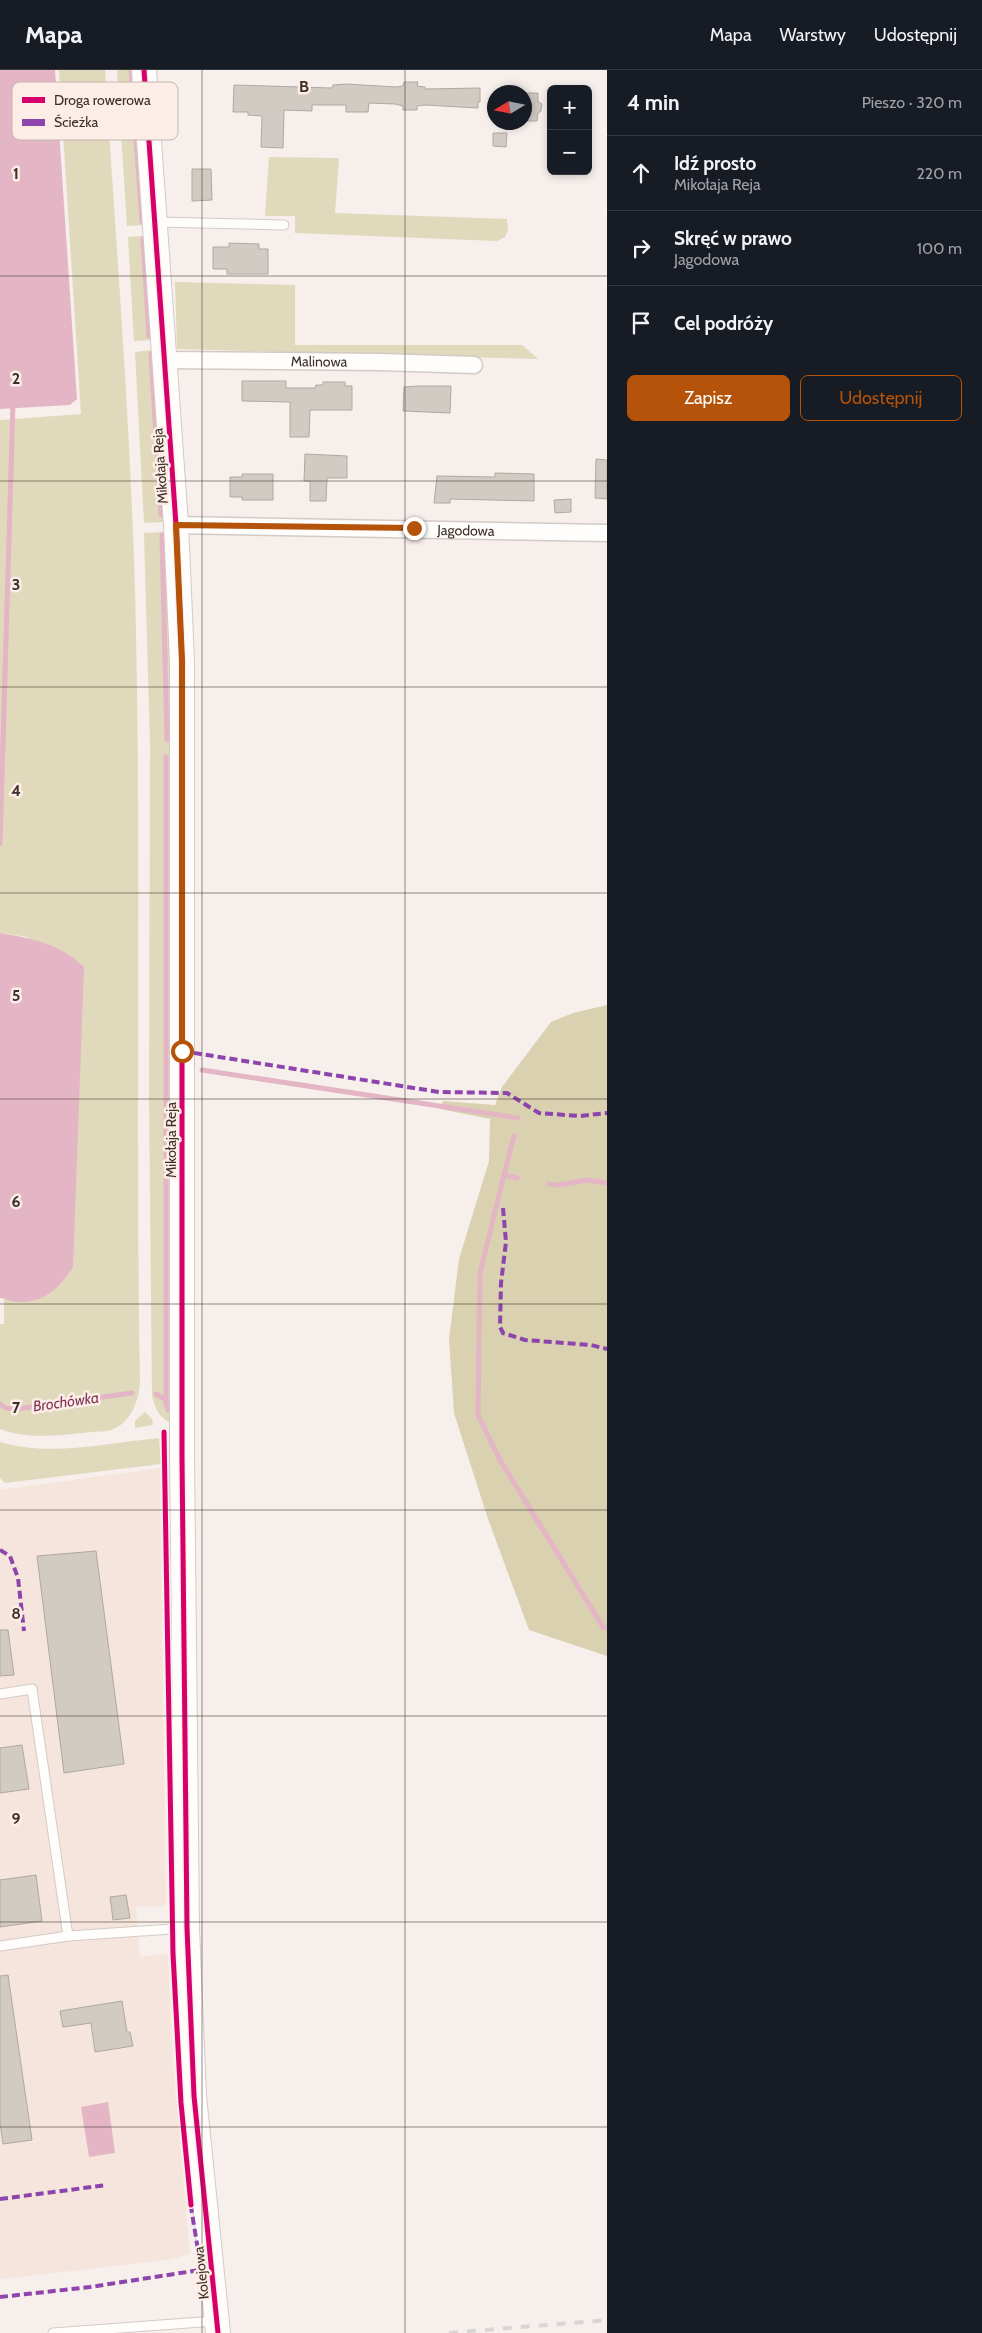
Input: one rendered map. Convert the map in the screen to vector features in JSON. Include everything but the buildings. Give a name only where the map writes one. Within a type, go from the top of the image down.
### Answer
[{"type":"street","name":"Mikołaja Reja","points":[[149,140],[176,525],[182,661],[182,1456],[187,1928],[194,2096],[205,2210]]},
{"type":"street","name":"Malinowa","points":[[164,360],[474,365]]},
{"type":"street","name":"Jagodowa","points":[[176,525],[607,533]]},
{"type":"street","name":"Kolejowa","points":[[205,2210],[218,2327]]},
{"type":"lane","points":[[155,222],[284,224]]},
{"type":"lane","points":[[0,1694],[32,1689],[68,1936]]},
{"type":"lane","points":[[0,1946],[68,1936],[187,1928]]},
{"type":"lane","points":[[53,2333],[218,2327]]},
{"type":"shaded area","points":[[0,70],[55,70],[56,82],[12,82],[12,140],[60,140],[77,399],[70,405],[0,409]]},
{"type":"shaded area","points":[[59,70],[105,70],[106,82],[60,82]]},
{"type":"shaded area","points":[[117,70],[138,70],[138,82],[118,82]]},
{"type":"shaded area","points":[[63,140],[110,140],[130,461],[135,591],[140,1384],[132,1411],[118,1427],[107,1431],[34,1436],[0,1429],[0,1324],[4,1324],[4,1298],[12,1301],[28,937],[0,933],[0,420],[81,414]]},
{"type":"shaded area","points":[[121,140],[141,140],[144,225],[127,226]]},
{"type":"shaded area","points":[[269,157],[339,158],[335,213],[507,219],[508,230],[505,237],[497,241],[295,233],[295,216],[265,216]]},
{"type":"shaded area","points":[[141,236],[149,240],[151,340],[134,341],[128,237]]},
{"type":"shaded area","points":[[175,282],[295,285],[295,345],[522,345],[538,359],[177,349]]},
{"type":"shaded area","points":[[153,350],[167,518],[163,522],[144,523],[135,352]]},
{"type":"shaded area","points":[[165,532],[175,652],[171,1423],[158,1412],[152,1396],[149,1096],[150,745],[144,533]]},
{"type":"shaded area","points":[[0,933],[23,937],[55,947],[84,967],[73,1267],[61,1283],[48,1294],[40,1299],[22,1302],[0,1298]]},
{"type":"shaded area","points":[[607,1005],[607,1656],[529,1630],[487,1516],[454,1413],[449,1339],[459,1259],[489,1161],[490,1119],[440,1109],[443,1101],[495,1105],[502,1087],[551,1022],[573,1013]]},
{"type":"shaded area","points":[[145,1412],[152,1419],[153,1425],[135,1428],[135,1421]]},
{"type":"shaded area","points":[[159,1438],[161,1464],[5,1483],[0,1478],[0,1442],[19,1446],[59,1449]]},
{"type":"shaded area","points":[[160,1468],[166,1906],[136,1907],[140,1957],[168,1954],[173,2064],[190,2254],[169,2260],[0,2279],[0,1490]]},
{"type":"shaded area","points":[[108,2102],[115,2153],[89,2157],[81,2107]]},
{"type":"waterway","points":[[131,70],[132,82]]},
{"type":"waterway","points":[[136,140],[142,222]]},
{"type":"waterway","points":[[143,239],[149,336]]},
{"type":"waterway","points":[[151,354],[161,515]]},
{"type":"waterway","name":"Brochówka","points":[[0,844],[13,402]]},
{"type":"waterway","points":[[162,535],[167,740]]},
{"type":"waterway","points":[[166,757],[166,1401]]},
{"type":"waterway","points":[[202,1070],[518,1118]]},
{"type":"waterway","points":[[514,1136],[504,1175],[517,1178]]},
{"type":"waterway","points":[[504,1175],[480,1273],[478,1415],[500,1460],[603,1627],[607,1628]]},
{"type":"waterway","points":[[549,1184],[559,1185],[587,1180],[607,1183]]},
{"type":"waterway","name":"Brochówka","points":[[0,1404],[6,1408],[17,1409],[132,1393]]},
{"type":"waterway","name":"Brochówka","points":[[156,1394],[165,1399],[168,1410]]},
{"type":"railway","points":[[449,2333],[607,2320]]},
{"type":"marked path","points":[[182,1051],[439,1092],[507,1093],[539,1113],[580,1116],[607,1113]]},
{"type":"marked path","points":[[503,1208],[506,1242],[501,1283],[500,1327],[503,1333],[525,1340],[591,1345],[607,1349]]},
{"type":"marked path","points":[[0,1550],[10,1556],[18,1578],[24,1631]]},
{"type":"marked path","points":[[0,2199],[107,2185]]},
{"type":"marked path","points":[[0,2297],[90,2287],[213,2268],[198,2250],[190,2201]]},
{"type":"cycle path","points":[[144,70],[145,82]]},
{"type":"cycle path","points":[[149,140],[176,525],[182,661],[182,1456],[187,1928],[194,2096],[218,2333]]},
{"type":"cycle path","points":[[164,1432],[173,1954],[181,2103],[191,2205]]},
{"type":"route","points":[[182,1051],[182,661],[176,525],[414,528]]}]
